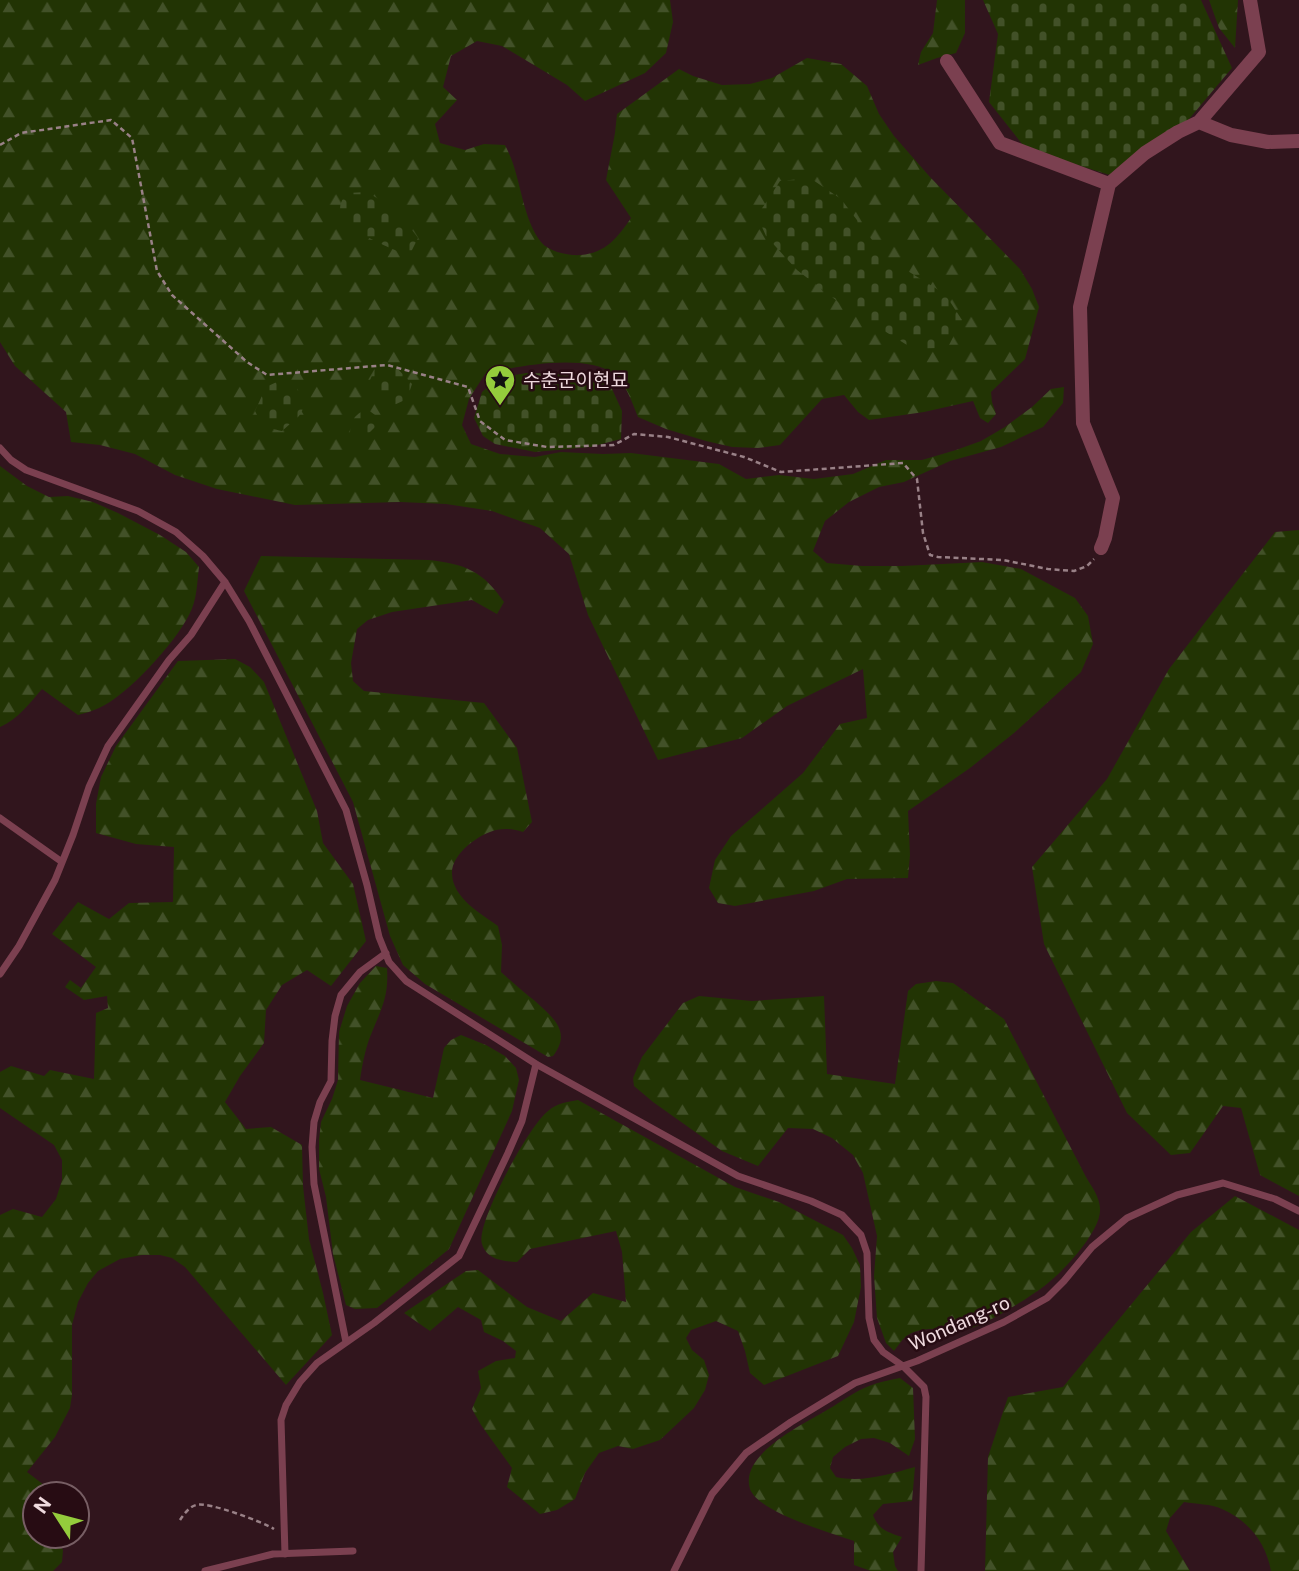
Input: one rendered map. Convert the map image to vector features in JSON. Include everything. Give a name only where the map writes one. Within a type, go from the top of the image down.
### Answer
[{"type":"street","points":[[1101,548],[1113,498],[1083,423],[1080,307],[1109,184],[1145,153],[1199,122],[1259,52],[1250,0]]},
{"type":"street","points":[[947,61],[1000,143],[1109,184]]},
{"type":"street","points":[[1199,122],[1231,135],[1268,142],[1299,141]]},
{"type":"lane","points":[[0,448],[26,470],[138,511],[176,532],[204,556],[225,582],[249,621],[346,810],[379,937],[389,962],[406,981],[536,1064],[738,1176],[811,1201],[842,1215],[861,1235],[867,1253],[869,1318],[874,1339],[883,1352],[903,1366],[923,1387],[926,1397],[921,1571]]},
{"type":"lane","points":[[0,974],[37,915],[62,862],[89,787],[108,746],[169,660],[191,635],[225,582]]},
{"type":"lane","points":[[0,818],[62,862]]},
{"type":"lane","points":[[346,1342],[314,1184],[314,1122],[320,1102],[331,1081],[332,1041],[341,995],[360,972],[386,953]]},
{"type":"lane","points":[[285,1554],[281,1420],[286,1405],[300,1382],[317,1363],[459,1255],[522,1121],[536,1064]]},
{"type":"lane","name":"Wondang-ro","points":[[674,1571],[712,1494],[746,1453],[855,1383],[903,1366],[1004,1322],[1047,1298],[1091,1247],[1127,1218],[1177,1195],[1223,1183],[1275,1199],[1299,1211]]},
{"type":"lane","points":[[205,1571],[274,1554],[353,1550]]},
{"type":"path","points":[[0,145],[21,133],[111,120],[132,138],[157,271],[172,295],[247,362],[267,375],[387,365],[468,387],[480,421],[505,440],[547,447],[614,444],[634,434],[668,437],[744,457],[781,472],[903,463],[918,482],[923,533],[930,555],[1003,560],[1074,571],[1087,566],[1101,548]]},
{"type":"path","points":[[180,1520],[193,1505],[203,1503],[258,1521],[285,1536]]},
{"type":"green space","points":[[0,0],[670,0],[673,22],[666,53],[645,73],[585,101],[567,85],[502,46],[477,41],[451,56],[443,87],[457,100],[435,124],[440,143],[465,150],[484,144],[505,145],[536,234],[549,248],[571,255],[598,251],[616,238],[631,218],[606,180],[617,114],[679,69],[722,85],[750,84],[772,78],[807,58],[841,64],[867,86],[879,114],[894,136],[1020,269],[1032,289],[1039,307],[1025,359],[991,392],[996,414],[988,423],[980,418],[973,401],[869,420],[858,412],[844,395],[822,399],[780,445],[732,447],[666,429],[638,417],[618,378],[602,368],[587,364],[551,363],[485,374],[469,399],[462,425],[471,444],[500,454],[535,457],[561,452],[631,453],[719,464],[746,479],[779,475],[814,479],[853,474],[886,460],[922,460],[981,441],[1032,407],[1051,389],[1064,387],[1063,403],[1043,427],[1001,447],[950,461],[904,482],[879,487],[849,502],[825,521],[813,551],[827,563],[902,566],[982,562],[1021,569],[1075,598],[1088,616],[1093,644],[1081,672],[1014,733],[970,768],[908,811],[908,878],[847,879],[814,891],[735,906],[718,903],[709,888],[715,860],[731,836],[803,773],[840,724],[867,718],[863,669],[787,706],[742,738],[658,760],[588,615],[569,554],[540,528],[492,511],[446,504],[400,502],[295,505],[217,489],[175,475],[135,454],[100,445],[71,442],[66,412],[15,366],[0,342]]},
{"type":"green space","points":[[937,0],[965,0],[965,33],[956,53],[918,65],[921,52],[933,33]]},
{"type":"green space","points":[[983,0],[1201,0],[1232,68],[1179,131],[1113,176],[1026,149],[989,102],[998,34]]},
{"type":"green space","points":[[1209,0],[1238,0],[1235,48],[1219,28]]},
{"type":"green space","points":[[810,178],[841,199],[885,257],[945,294],[962,320],[948,347],[915,350],[841,304],[797,270],[766,236],[757,216],[780,181]]},
{"type":"green space","points":[[366,192],[395,212],[418,238],[409,256],[366,236],[346,220],[341,212],[344,198],[348,193]]},
{"type":"green space","points":[[395,366],[412,384],[407,399],[394,405],[370,380],[375,369]]},
{"type":"green space","points":[[526,373],[575,374],[608,380],[622,411],[621,439],[590,447],[535,452],[495,444],[483,436],[474,418],[482,392],[498,378]]},
{"type":"green space","points":[[281,380],[295,385],[306,404],[299,416],[282,431],[265,425],[255,411],[266,387]]},
{"type":"green space","points":[[367,409],[375,415],[378,424],[365,437],[350,437],[353,420]]},
{"type":"green space","points":[[0,466],[27,486],[49,497],[68,496],[93,502],[118,513],[186,552],[199,567],[192,610],[173,640],[136,681],[110,702],[94,710],[78,715],[42,689],[18,715],[0,727]]},
{"type":"green space","points":[[1299,530],[1299,1196],[1260,1175],[1241,1108],[1223,1106],[1190,1153],[1171,1155],[1127,1113],[1044,944],[1032,867],[1107,779],[1169,669],[1275,532]]},
{"type":"green space","points":[[261,556],[442,562],[463,567],[481,576],[504,602],[497,614],[472,600],[392,612],[368,620],[357,629],[351,663],[353,681],[364,691],[484,703],[517,748],[532,822],[523,832],[496,830],[474,840],[456,859],[452,874],[462,898],[498,926],[502,945],[501,972],[542,1007],[558,1026],[561,1039],[553,1056],[548,1057],[425,984],[403,965],[390,936],[353,802],[244,591]]},
{"type":"green space","points":[[235,659],[250,667],[264,682],[317,811],[323,843],[353,884],[366,941],[331,986],[307,970],[282,985],[266,1010],[264,1043],[225,1102],[246,1129],[271,1127],[302,1145],[309,1239],[332,1335],[286,1385],[185,1267],[172,1258],[142,1255],[120,1259],[98,1271],[78,1302],[72,1325],[70,1408],[55,1437],[27,1472],[38,1480],[21,1480],[21,1550],[63,1550],[62,1562],[53,1571],[0,1571],[0,1215],[13,1209],[42,1217],[56,1199],[62,1180],[62,1160],[54,1145],[0,1108],[0,1072],[11,1066],[44,1076],[50,1070],[94,1079],[96,1013],[108,1008],[107,996],[84,1000],[65,987],[70,980],[81,988],[96,967],[52,934],[78,902],[109,919],[129,903],[173,902],[174,847],[136,844],[96,833],[96,804],[101,777],[116,746],[178,661]]},
{"type":"green space","points":[[376,966],[387,968],[387,987],[367,1047],[360,1080],[433,1098],[444,1048],[451,1040],[461,1035],[505,1056],[516,1068],[519,1080],[512,1111],[449,1249],[377,1308],[355,1309],[346,1305],[333,1254],[326,1197],[319,1169],[319,1140],[321,1122],[338,1080],[339,1032],[347,1006],[360,983]]},
{"type":"green space","points":[[936,981],[953,983],[1004,1019],[1096,1193],[1100,1211],[1093,1231],[1078,1253],[1051,1281],[1036,1292],[998,1316],[972,1328],[923,1330],[906,1336],[894,1351],[886,1343],[877,1318],[874,1276],[877,1236],[863,1173],[853,1155],[832,1138],[813,1129],[788,1128],[758,1166],[722,1151],[653,1102],[634,1086],[633,1078],[642,1057],[683,1003],[699,996],[752,1001],[824,996],[827,1074],[895,1084],[908,991],[916,984]]},
{"type":"green space","points":[[578,1100],[735,1187],[779,1202],[843,1235],[860,1265],[861,1287],[854,1322],[838,1356],[764,1385],[750,1373],[738,1331],[716,1321],[691,1330],[686,1338],[692,1350],[704,1360],[709,1375],[705,1390],[694,1408],[660,1440],[633,1449],[618,1446],[599,1453],[585,1473],[575,1499],[557,1510],[540,1514],[507,1487],[512,1468],[472,1409],[481,1388],[478,1371],[496,1361],[515,1358],[516,1351],[484,1332],[481,1320],[458,1307],[430,1331],[404,1313],[466,1271],[478,1270],[527,1307],[561,1321],[593,1293],[626,1302],[622,1252],[616,1231],[530,1249],[517,1262],[492,1256],[482,1244],[482,1233],[495,1197],[529,1134],[551,1108]]},
{"type":"green space","points":[[1235,1196],[1299,1230],[1299,1571],[1271,1571],[1265,1551],[1255,1534],[1232,1514],[1218,1507],[1184,1502],[1170,1518],[1166,1531],[1190,1571],[985,1571],[988,1457],[1008,1397],[1063,1387],[1191,1232]]},
{"type":"green space","points":[[900,1378],[913,1388],[915,1439],[909,1456],[890,1443],[874,1438],[861,1439],[833,1457],[830,1468],[836,1477],[856,1479],[915,1467],[912,1501],[883,1504],[873,1515],[884,1530],[902,1537],[893,1552],[898,1571],[871,1571],[854,1565],[854,1541],[796,1521],[766,1506],[750,1489],[749,1476],[763,1452],[790,1432],[864,1388]]},
{"type":"place","name":"수춘군이현묘","points":[[500,407]]}]
